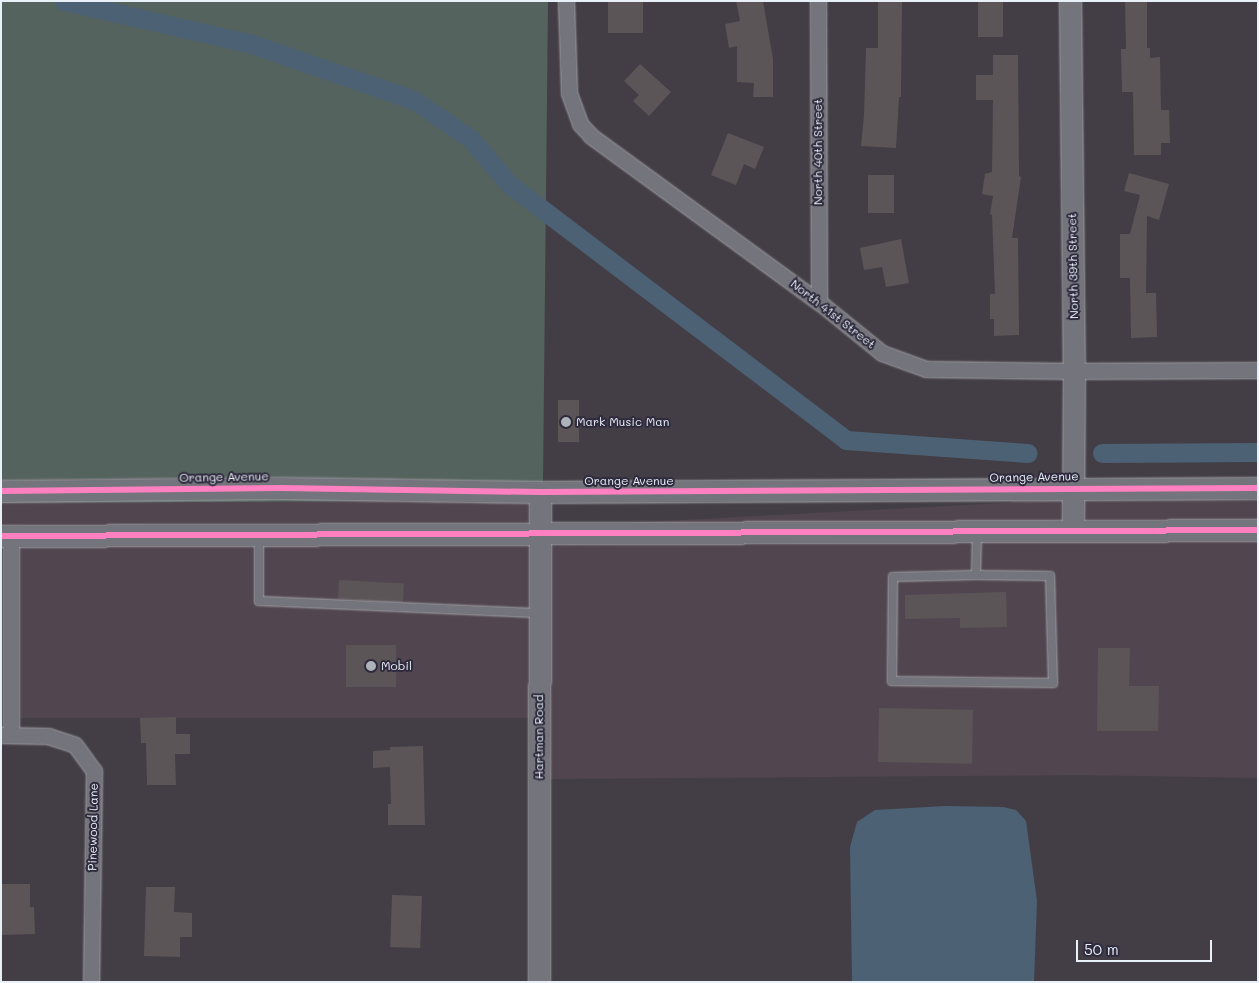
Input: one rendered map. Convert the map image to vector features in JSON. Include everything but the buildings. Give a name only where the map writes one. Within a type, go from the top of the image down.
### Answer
[{"type":"main road","name":"North 39th Street","points":[[1070,1],[1074,371],[1073,530]]},
{"type":"main road","name":"Orange Avenue","points":[[1,491],[281,488],[540,492],[1258,488]]},
{"type":"main road","name":"Hartman Road","points":[[539,982],[540,492]]},
{"type":"main road","points":[[6,536],[1258,530]]},
{"type":"street","name":"North 41st Street","points":[[566,1],[569,93],[580,124],[591,136],[819,302],[882,353],[926,368],[1074,371],[1258,370]]},
{"type":"street","name":"North 40th Street","points":[[818,1],[819,302]]},
{"type":"street","points":[[6,536],[6,735]]},
{"type":"street","name":"Pinewood Lane","points":[[6,735],[48,736],[76,745],[94,771],[91,982]]},
{"type":"lane","points":[[976,575],[977,531]]},
{"type":"lane","points":[[260,535],[259,601],[539,613]]},
{"type":"lane","points":[[976,575],[1050,576],[1053,683],[892,681],[893,577],[976,575]]},
{"type":"shaded area","points":[[1,1],[548,1],[543,482],[281,477],[1,480]]},
{"type":"shaded area","points":[[281,498],[417,501],[1,503],[1,501]]},
{"type":"shaded area","points":[[1063,500],[1064,520],[551,547],[550,527]]},
{"type":"shaded area","points":[[1082,500],[1258,500],[1258,520],[1082,520]]},
{"type":"shaded area","points":[[417,501],[530,503],[530,524],[1,525],[1,503]]},
{"type":"shaded area","points":[[1258,540],[1258,778],[1081,775],[549,779],[549,545]]},
{"type":"shaded area","points":[[20,545],[530,545],[530,718],[20,718]]},
{"type":"water","points":[[945,806],[1003,807],[1016,810],[1026,821],[1037,901],[1034,982],[852,982],[850,847],[857,822],[875,810]]},
{"type":"waterway","points":[[64,1],[252,44],[414,100],[471,139],[509,184],[846,440],[1028,453]]},
{"type":"waterway","points":[[1102,453],[1258,452]]},
{"type":"cycle path","points":[[1,491],[281,488],[540,492],[1258,488]]},
{"type":"cycle path","points":[[1,536],[1258,530]]},
{"type":"place","name":"Mark Music Man","points":[[566,422]]},
{"type":"place","name":"Mobil","points":[[371,666]]}]
